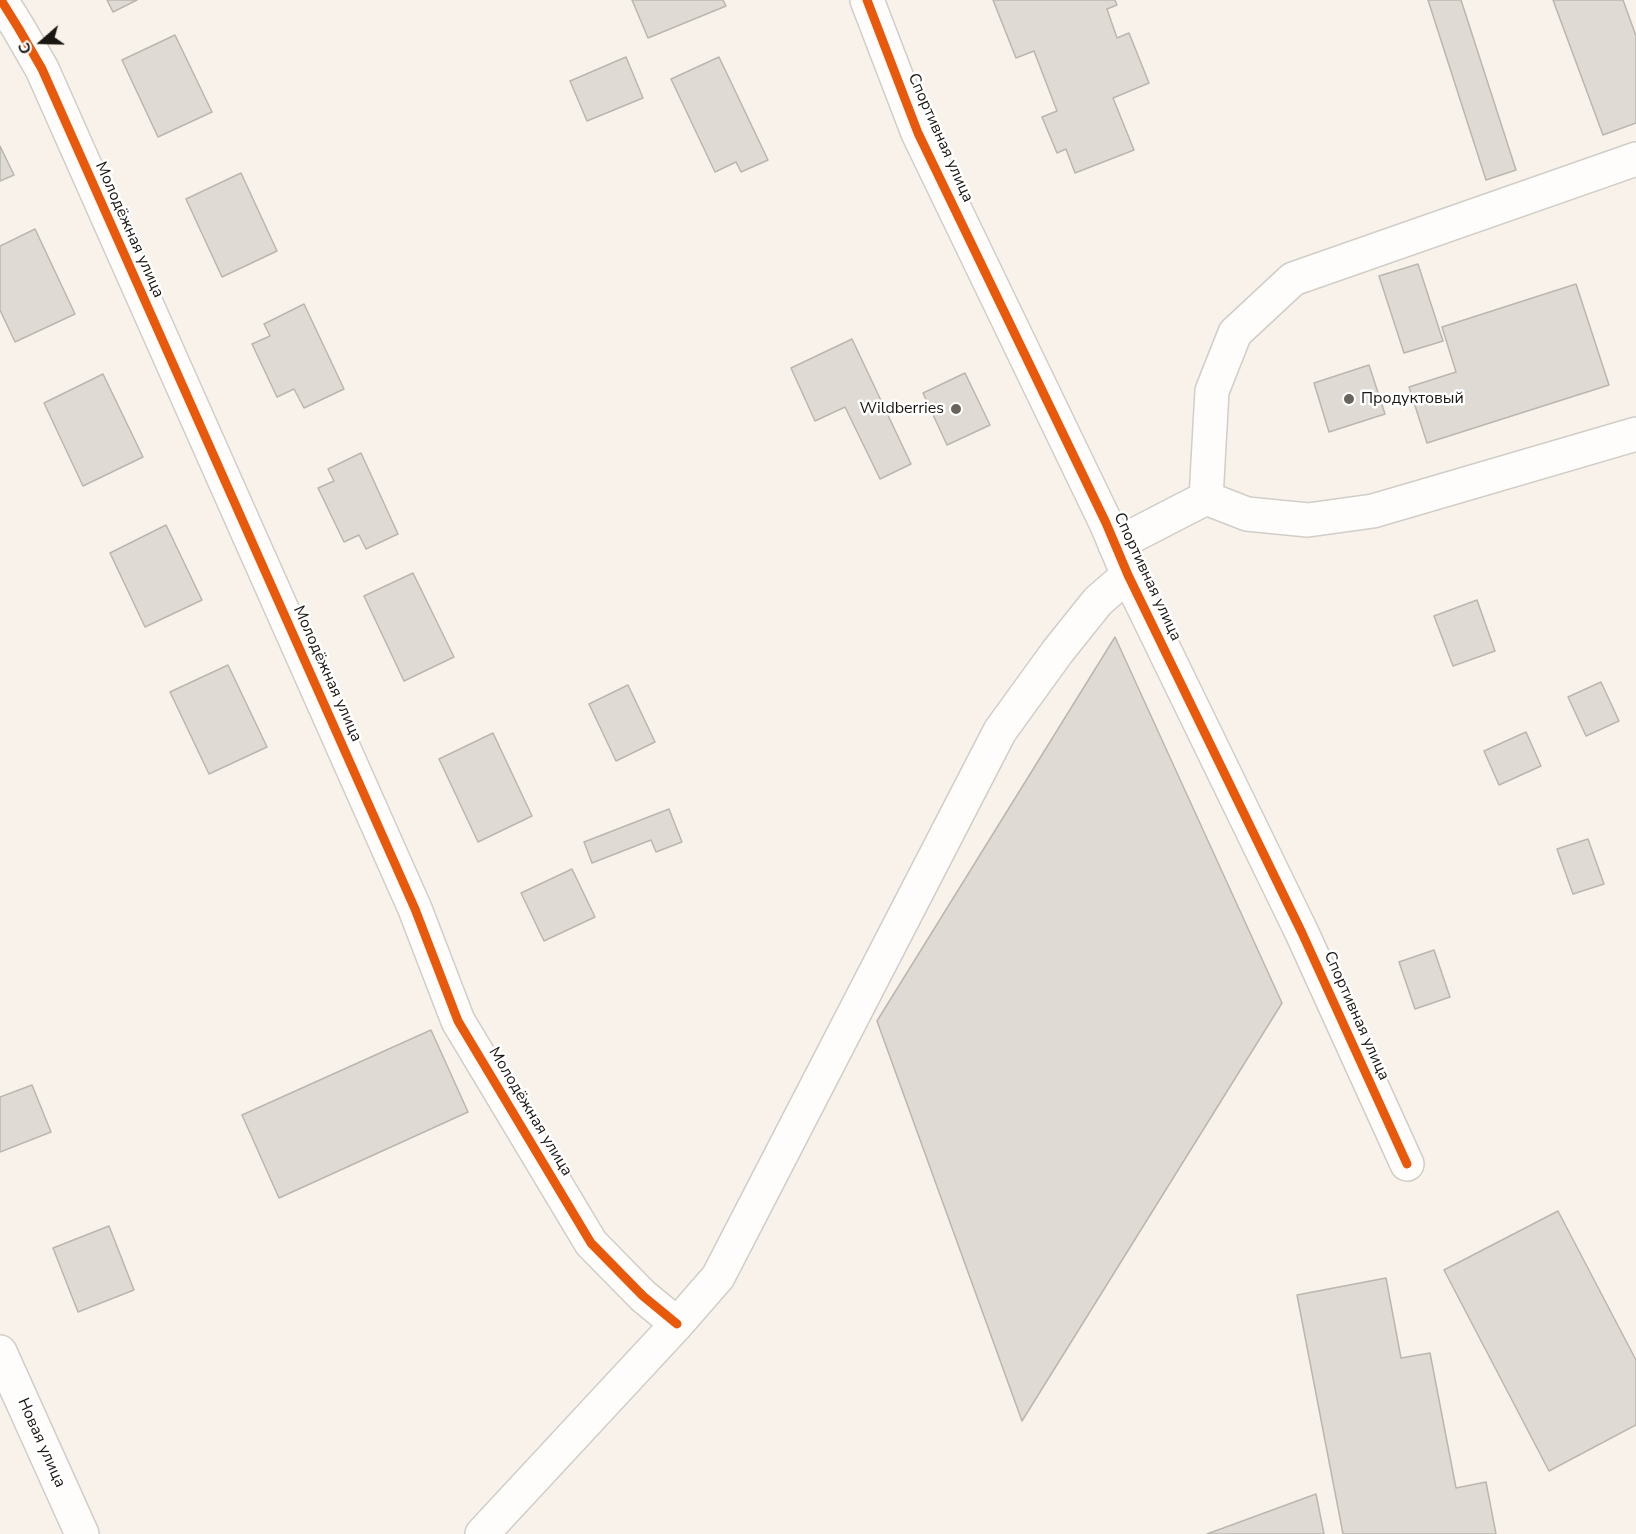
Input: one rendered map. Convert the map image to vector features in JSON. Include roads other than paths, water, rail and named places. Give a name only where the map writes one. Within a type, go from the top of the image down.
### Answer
[{"type":"street","name":"Молодёжная улица","points":[[1,0],[19,28],[46,80],[415,909],[458,1021],[591,1243],[643,1296],[677,1324]]},
{"type":"street","name":"Спортивная улица","points":[[867,0],[918,133],[1106,524],[1128,575],[1302,933],[1407,1164]]},
{"type":"street","points":[[1206,498],[1212,392],[1215,382],[1235,333],[1293,279],[1636,159]]},
{"type":"street","points":[[1115,545],[1206,498],[1247,514],[1308,520],[1373,511],[1636,434]]},
{"type":"street","points":[[482,1534],[718,1277],[1000,731],[1058,651],[1098,601],[1128,575]]},
{"type":"street","name":"Новая улица","points":[[0,1352],[82,1534]]},
{"type":"place","name":"Продуктовый","points":[[1349,399]]},
{"type":"place","name":"Wildberries","points":[[956,409]]}]
